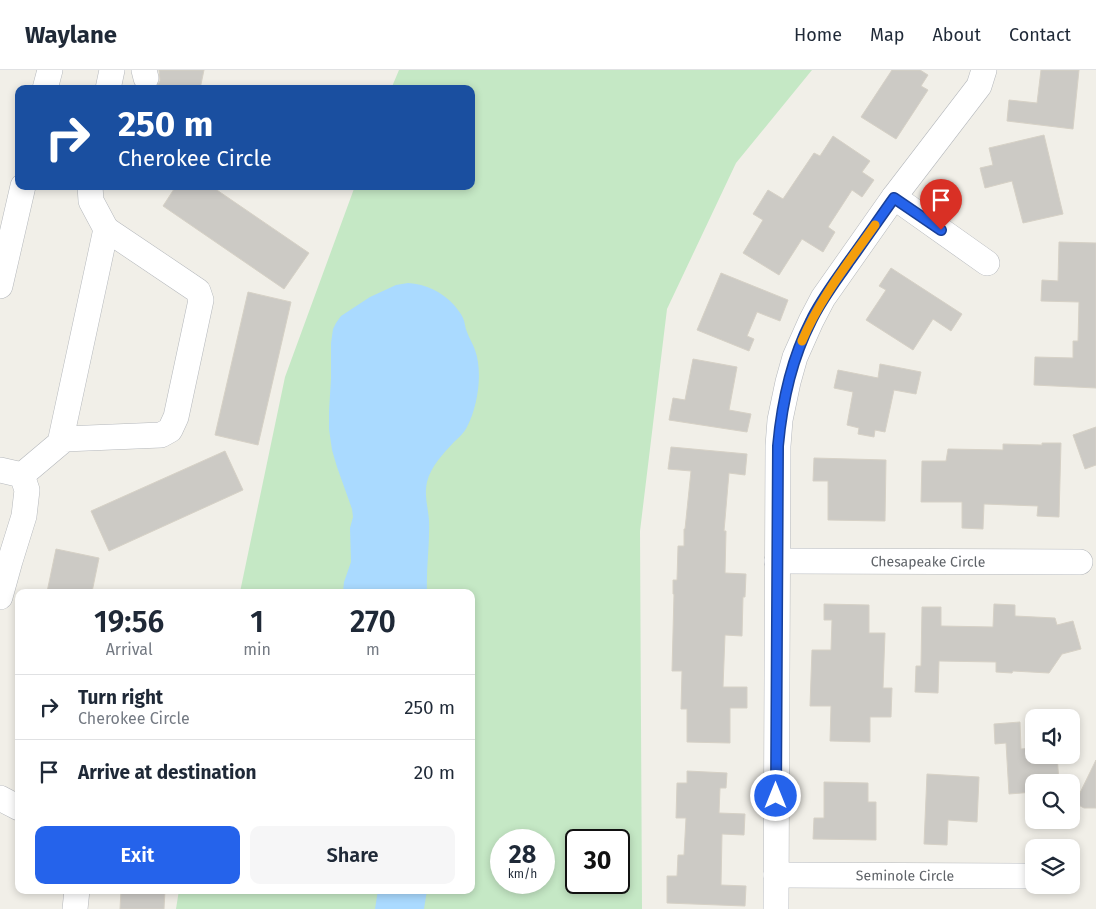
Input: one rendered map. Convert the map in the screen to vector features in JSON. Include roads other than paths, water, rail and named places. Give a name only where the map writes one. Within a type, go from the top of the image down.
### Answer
[{"type":"street","points":[[47,85],[50,70]]},
{"type":"street","points":[[109,85],[112,70]]},
{"type":"street","points":[[776,909],[779,437],[780,420],[788,382],[795,357],[823,298],[894,198],[979,86],[984,70]]},
{"type":"street","points":[[0,286],[22,190]]},
{"type":"street","points":[[0,597],[24,516],[27,490],[11,472],[64,439],[161,435],[170,430],[176,417],[201,300],[198,291],[106,229],[91,201],[90,190]]},
{"type":"street","points":[[894,198],[987,264]]},
{"type":"street","points":[[60,442],[106,229]]},
{"type":"street","name":"Chesapeake Circle","points":[[777,561],[1080,562]]},
{"type":"street","points":[[0,798],[15,806]]},
{"type":"street","name":"Seminole Circle","points":[[776,875],[1025,876]]},
{"type":"street","points":[[75,909],[76,894]]},
{"type":"water","points":[[408,283],[427,287],[439,293],[454,305],[464,320],[466,330],[475,350],[479,368],[478,389],[471,419],[466,429],[438,460],[427,482],[426,497],[429,529],[427,589],[343,589],[351,562],[350,528],[353,517],[332,450],[329,429],[333,329],[341,316],[370,297],[396,285]]},
{"type":"water","points":[[377,894],[426,894],[424,909],[375,909]]}]
